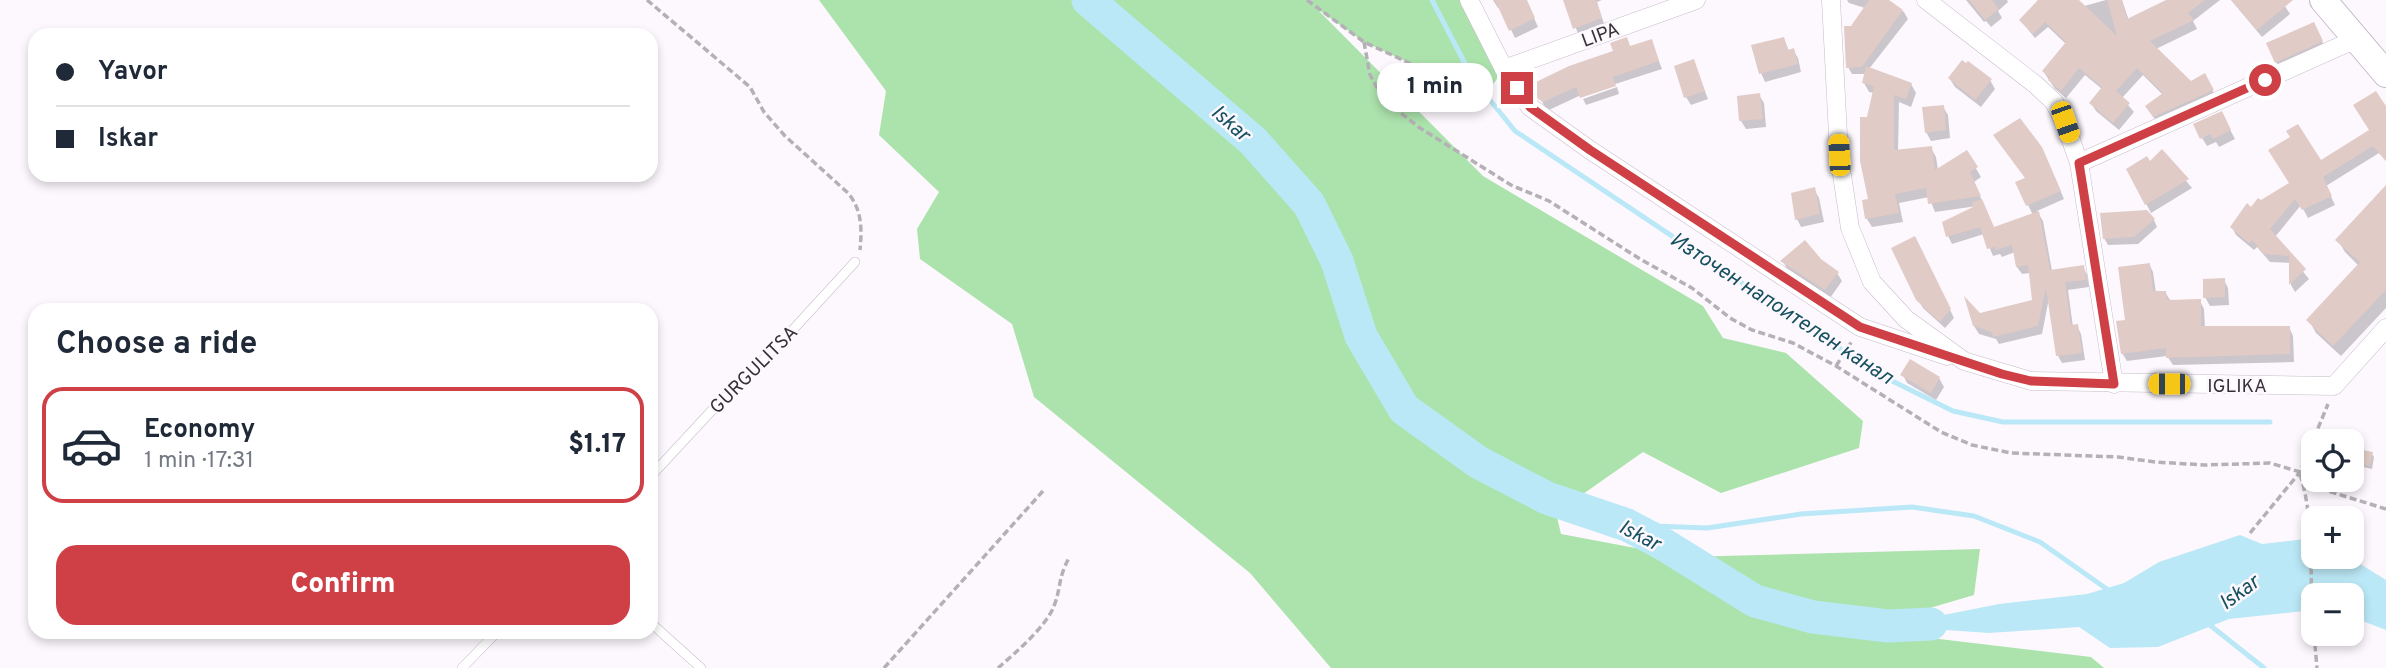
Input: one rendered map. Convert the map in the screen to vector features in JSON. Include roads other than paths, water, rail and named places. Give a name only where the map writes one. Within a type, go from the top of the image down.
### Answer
[{"type":"street","points":[[1469,0],[1499,76],[1530,107],[1590,150],[1860,327],[1964,361]]},
{"type":"street","name":"LIPA","points":[[1499,76],[1696,0]]},
{"type":"street","name":"IGLIKA","points":[[1831,0],[1839,155],[1850,228],[1872,282],[1906,319],[1964,361],[2031,381],[2334,386],[2386,328]]},
{"type":"street","points":[[1926,0],[2036,85],[2054,102],[2065,122],[2079,163],[2114,384]]},
{"type":"street","points":[[2323,0],[2386,74]]},
{"type":"street","points":[[2079,163],[2356,39]]},
{"type":"lane","name":"GURGULITSA","points":[[658,468],[855,262]]},
{"type":"lane","points":[[658,629],[701,668]]},
{"type":"lane","points":[[462,668],[489,639]]},
{"type":"water","points":[[2240,535],[2262,544],[2301,539],[2301,569],[2364,569],[2364,566],[2386,580],[2386,630],[2364,622],[2364,583],[2301,583],[2301,611],[2229,619],[2158,647],[2110,648],[2079,627],[1989,633],[1888,626],[1999,604],[2087,594],[2124,583],[2159,562]]},
{"type":"waterway","name":"Iskar","points":[[1088,0],[1253,141],[1309,204],[1337,261],[1361,336],[1404,409],[1478,462],[1547,498],[1627,525],[1755,601],[1813,617],[1888,626],[1931,624]]},
{"type":"waterway","name":"Източен напоителен канал","points":[[1432,0],[1473,79],[1515,131],[1878,374],[1953,411],[2003,422],[2270,422]]},
{"type":"waterway","points":[[1627,525],[1707,528],[1801,514],[1912,507],[1974,516],[2040,542],[2111,592]]},
{"type":"waterway","points":[[2206,622],[2264,668]]}]
